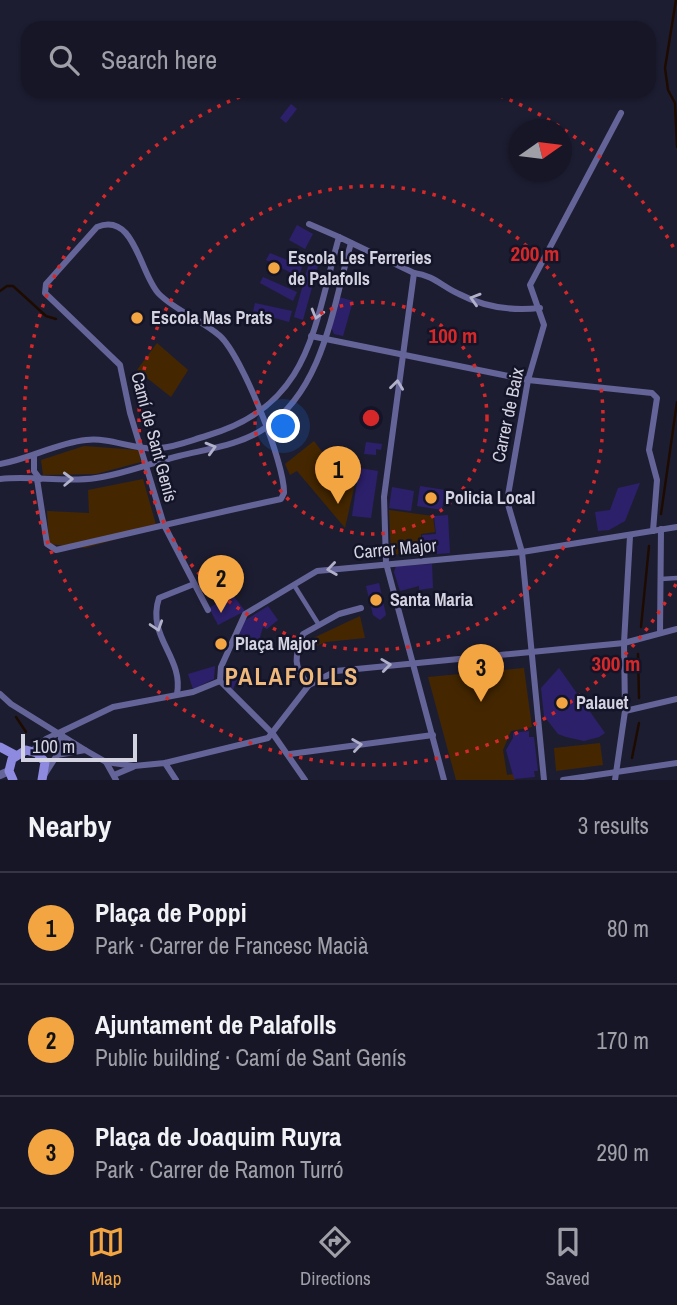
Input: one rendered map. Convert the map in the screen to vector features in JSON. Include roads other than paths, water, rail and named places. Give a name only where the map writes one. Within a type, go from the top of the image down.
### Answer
[{"type":"main road","points":[[0,749],[15,755],[32,751],[45,762],[44,777]]},
{"type":"main road","points":[[0,749],[7,775]]},
{"type":"main road","points":[[7,775],[15,755]]},
{"type":"street","name":"Carrer de Baix","points":[[544,780],[522,552],[507,501],[528,380],[544,325],[530,285],[621,113]]},
{"type":"street","name":"Camí de Sant Genís","points":[[208,610],[164,525],[145,465],[120,365],[45,293],[46,284],[97,228],[106,224],[116,226],[129,234],[149,281],[159,294],[219,335],[235,353],[260,413]]},
{"type":"street","points":[[309,224],[414,273],[426,275],[458,294],[503,308],[540,308]]},
{"type":"street","points":[[0,464],[34,457],[67,442],[89,439],[116,440],[160,449],[221,432],[260,413],[282,394],[293,378],[311,336],[339,237]]},
{"type":"street","points":[[0,479],[23,476],[38,479],[95,478],[236,441],[265,428],[301,391],[313,371],[351,243]]},
{"type":"street","points":[[414,273],[384,497],[386,563],[444,780]]},
{"type":"street","points":[[311,336],[528,380],[652,393],[657,398],[649,450],[657,480],[653,531]]},
{"type":"street","points":[[34,457],[32,464],[38,479],[47,544],[56,550],[281,499],[285,493],[260,413]]},
{"type":"street","name":"Carrer Major","points":[[220,681],[222,667],[245,614],[317,571],[522,552],[677,527]]},
{"type":"street","points":[[660,633],[661,529]]},
{"type":"street","points":[[615,780],[625,711],[624,643],[630,536]]},
{"type":"street","points":[[661,579],[677,578]]},
{"type":"street","points":[[177,694],[176,668],[155,625],[153,614],[159,598],[194,584]]},
{"type":"street","points":[[294,585],[319,625]]},
{"type":"street","points":[[309,685],[298,673],[295,659],[303,634],[339,614],[361,608]]},
{"type":"street","points":[[0,694],[41,724],[106,762],[134,766],[165,762],[268,738],[309,685],[336,671],[624,643],[677,629]]},
{"type":"street","points":[[32,751],[46,739],[62,734],[113,707],[193,692],[220,681],[273,734],[290,754],[305,780]]},
{"type":"street","points":[[625,711],[677,699]]},
{"type":"street","points":[[41,724],[46,739]]},
{"type":"street","points":[[44,777],[57,755],[62,734]]},
{"type":"street","points":[[290,754],[433,735]]},
{"type":"street","points":[[57,755],[85,750]]},
{"type":"street","points":[[106,762],[115,777],[134,766]]},
{"type":"street","points":[[165,762],[176,780]]},
{"type":"street","points":[[563,780],[677,763]]},
{"type":"waterway","points":[[676,0],[665,68],[668,90],[675,103],[677,147]]},
{"type":"waterway","points":[[0,291],[7,286],[13,286],[46,316],[56,319]]},
{"type":"waterway","points":[[661,514],[677,402]]},
{"type":"waterway","points":[[641,627],[649,546]]},
{"type":"waterway","points":[[638,654],[639,698]]},
{"type":"waterway","points":[[16,717],[26,732]]},
{"type":"waterway","points":[[632,758],[639,723]]},
{"type":"place","name":"Escola Les Ferreries de Palafolls","points":[[274,268]]},
{"type":"place","name":"Escola Mas Prats","points":[[137,318]]},
{"type":"place","name":"Policia Local","points":[[431,498]]},
{"type":"place","name":"Plaça de Poppi","points":[[338,504]]},
{"type":"place","name":"Santa Maria","points":[[376,600]]},
{"type":"place","name":"Ajuntament de Palafolls","points":[[221,613]]},
{"type":"place","name":"Plaça Major","points":[[221,644]]},
{"type":"place","name":"Plaça de Joaquim Ruyra","points":[[481,702]]},
{"type":"place","name":"Palauet","points":[[562,703]]},
{"type":"district","name":"PALAFOLLS","points":[[292,677]]}]
